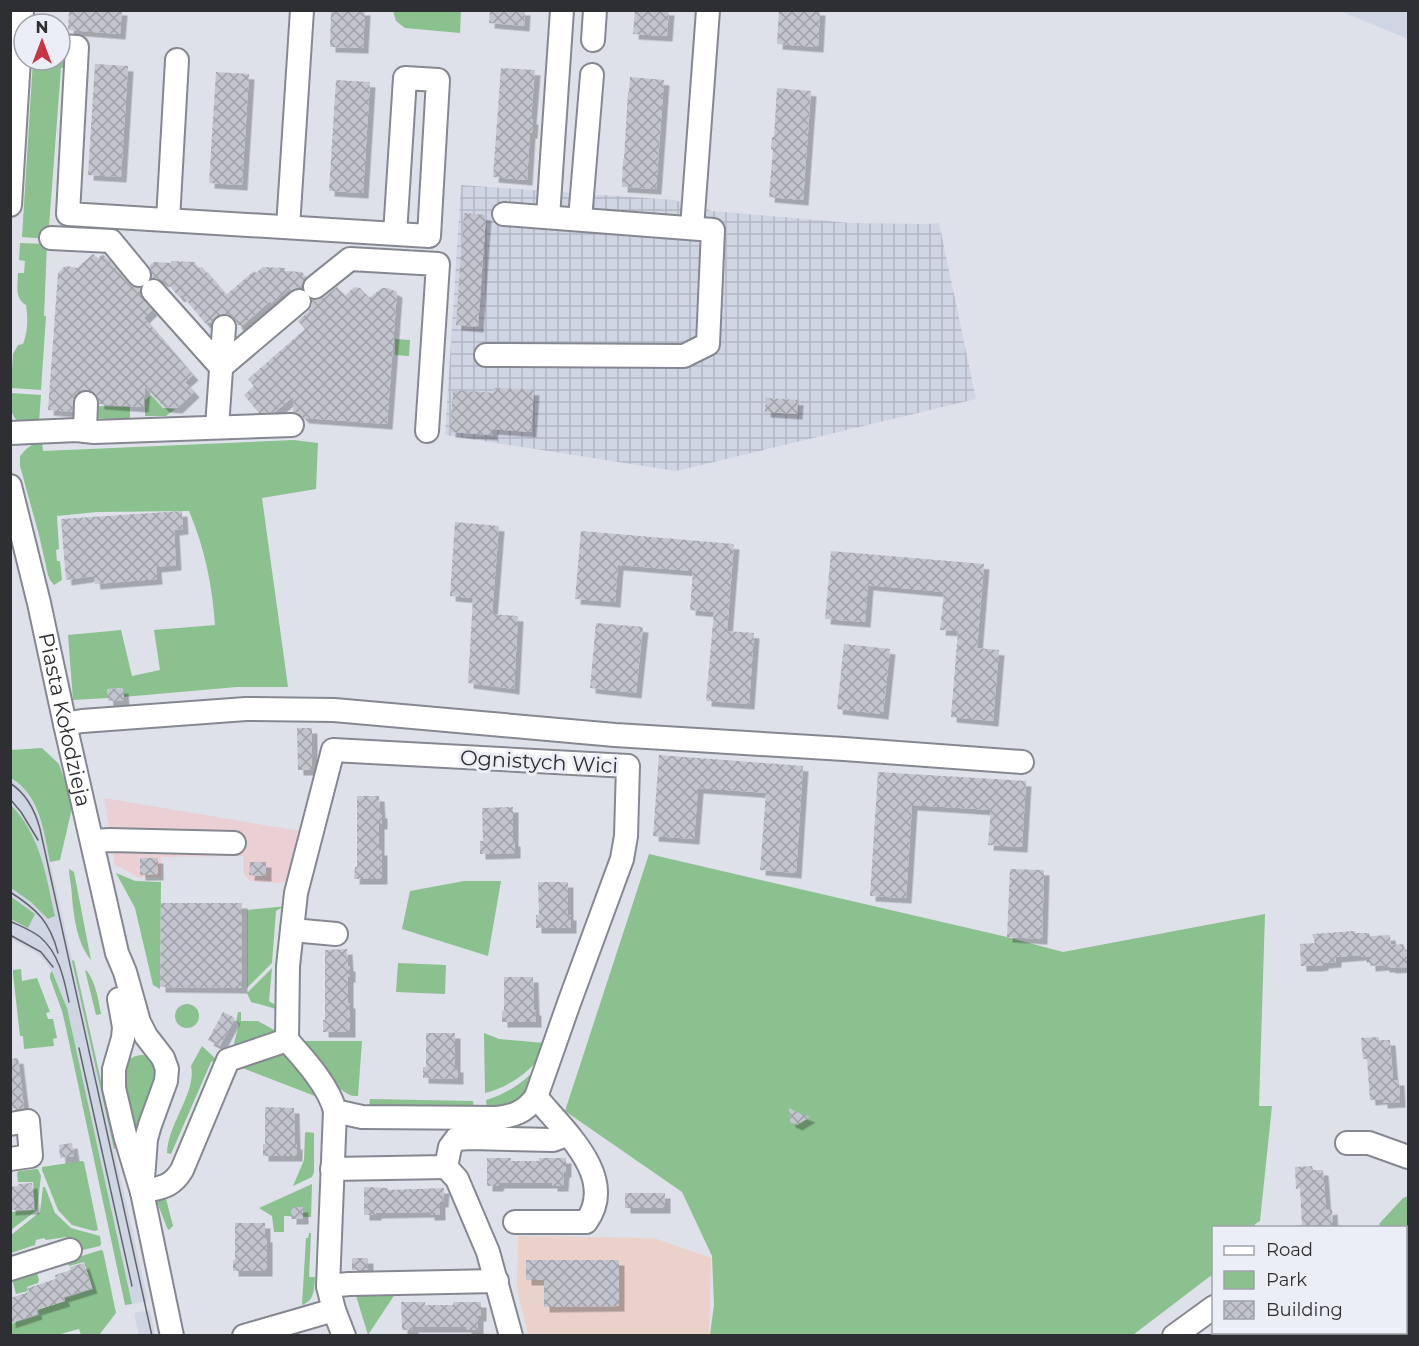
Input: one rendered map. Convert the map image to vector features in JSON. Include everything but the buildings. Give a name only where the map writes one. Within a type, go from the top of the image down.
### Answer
[{"type":"street","points":[[288,227],[302,10]]},
{"type":"street","points":[[548,217],[562,10]]},
{"type":"street","points":[[593,40],[595,10]]},
{"type":"street","points":[[692,228],[708,10]]},
{"type":"street","points":[[168,220],[177,60]]},
{"type":"street","points":[[10,205],[13,117],[18,72]]},
{"type":"street","points":[[69,72],[68,214],[288,227],[395,234],[429,236],[438,80],[405,78],[395,234]]},
{"type":"street","points":[[580,219],[592,75]]},
{"type":"street","points":[[486,355],[684,356],[708,344],[713,230],[504,214]]},
{"type":"street","points":[[51,238],[111,241],[149,291],[221,367]]},
{"type":"street","points":[[221,367],[303,303],[350,259],[438,264],[427,432]]},
{"type":"street","points":[[218,427],[224,327]]},
{"type":"street","points":[[85,431],[86,403]]},
{"type":"street","points":[[10,433],[292,425]]},
{"type":"street","name":"Piasta Kołodzieja","points":[[10,486],[44,622],[117,953],[125,972],[139,1022],[166,1065],[166,1081],[147,1132],[142,1192]]},
{"type":"street","points":[[65,724],[246,709],[334,710],[615,735],[1022,762]]},
{"type":"street","points":[[522,761],[524,726]]},
{"type":"street","name":"Ognistych Wici","points":[[287,1040],[288,966],[296,893],[333,750],[628,766],[626,836],[622,859],[568,1003],[536,1097]]},
{"type":"street","points":[[92,841],[234,843]]},
{"type":"street","points":[[292,930],[336,934]]},
{"type":"street","name":"Piasta Kołodzieja","points":[[117,953],[116,974],[124,1027],[113,1074],[114,1088],[142,1192],[172,1335]]},
{"type":"street","points":[[142,1192],[168,1185],[178,1177],[228,1060],[287,1040],[319,1080],[334,1106],[328,1286],[344,1335]]},
{"type":"street","points":[[115,1065],[123,1054],[138,1047],[148,1048],[160,1055]]},
{"type":"street","points":[[334,1106],[362,1117],[496,1118],[522,1112],[536,1097],[583,1152],[594,1177],[596,1197],[592,1214],[586,1222],[515,1222]]},
{"type":"street","points":[[10,1124],[28,1121],[31,1156],[10,1159]]},
{"type":"street","points":[[125,1135],[134,1140],[140,1140],[147,1132]]},
{"type":"street","points":[[446,1167],[450,1147],[456,1139],[553,1140],[566,1132]]},
{"type":"street","points":[[1347,1143],[1369,1143],[1408,1157]]},
{"type":"street","points":[[332,1169],[446,1167],[457,1179],[488,1252],[511,1335]]},
{"type":"street","points":[[10,1269],[43,1249],[70,1250]]},
{"type":"street","points":[[328,1286],[497,1281]]},
{"type":"street","points":[[1174,1335],[1212,1308]]},
{"type":"street","points":[[244,1335],[334,1310]]},
{"type":"shaded area","points":[[1340,11],[1408,11],[1408,39]]},
{"type":"shaded area","points":[[461,185],[674,200],[712,211],[851,223],[939,223],[976,399],[676,471],[445,435]]},
{"type":"shaded area","points":[[10,778],[24,788],[42,825],[148,1301],[132,1304],[63,996],[52,971],[43,959],[37,953],[11,939]]},
{"type":"shaded area","points":[[104,798],[300,831],[289,878],[278,883],[250,881],[243,869],[243,856],[161,857],[161,877],[133,875],[115,866]]},
{"type":"shaded area","points":[[518,1236],[654,1238],[711,1258],[709,1335],[528,1335],[517,1289]]},
{"type":"shaded area","points":[[150,1310],[155,1335],[139,1335],[134,1313]]},
{"type":"green space","points":[[393,11],[461,11],[460,33],[405,28],[396,21]]},
{"type":"green space","points":[[32,72],[61,72],[48,239],[22,237]]},
{"type":"green space","points":[[20,243],[47,244],[44,316],[46,316],[41,390],[11,388],[13,354],[18,345],[23,344],[27,324],[26,305],[20,299],[18,291],[18,273],[24,273],[25,261],[19,260]]},
{"type":"green space","points":[[395,339],[410,340],[409,356],[395,355]]},
{"type":"green space","points":[[11,393],[41,395],[39,422],[19,422],[16,419],[11,409]]},
{"type":"green space","points":[[151,395],[163,408],[175,409],[166,416],[145,416],[145,400]]},
{"type":"green space","points":[[94,406],[130,407],[130,420],[93,418]]},
{"type":"green space","points":[[294,440],[318,443],[316,489],[262,498],[288,687],[237,687],[123,697],[122,688],[107,689],[108,698],[73,700],[68,635],[121,630],[132,676],[160,670],[154,630],[215,625],[207,567],[189,511],[97,512],[57,516],[59,549],[56,550],[62,580],[54,585],[48,575],[20,466],[20,456],[30,446],[42,442],[43,451]]},
{"type":"green space","points":[[42,748],[59,764],[72,808],[60,860],[50,862],[43,827],[35,804],[21,785],[11,778],[11,750]]},
{"type":"green space","points":[[11,805],[29,830],[41,857],[55,916],[48,919],[31,902],[11,888]]},
{"type":"green space","points":[[649,854],[1063,952],[1265,914],[1259,1106],[1272,1106],[1260,1221],[1255,1226],[1212,1226],[1212,1275],[1133,1335],[710,1335],[714,1305],[712,1256],[682,1192],[565,1111]]},
{"type":"green space","points":[[69,869],[74,872],[91,960],[82,946],[77,930]]},
{"type":"green space","points":[[116,873],[135,881],[161,882],[160,989],[153,985],[135,908]]},
{"type":"green space","points":[[464,881],[501,881],[488,956],[402,929],[410,891]]},
{"type":"green space","points":[[10,896],[35,914],[28,928],[11,919]]},
{"type":"green space","points":[[287,906],[287,912],[281,908],[276,911],[272,963],[247,988],[247,910]]},
{"type":"green space","points":[[74,960],[116,1148],[114,1149],[72,961]]},
{"type":"green space","points":[[398,963],[446,965],[445,994],[396,992]]},
{"type":"green space","points":[[272,968],[269,1001],[282,1009],[280,1010],[251,1002],[247,993]]},
{"type":"green space","points":[[21,969],[22,981],[37,978],[50,1012],[46,1013],[48,1019],[53,1019],[57,1038],[53,1039],[54,1046],[24,1049],[23,1036],[20,1036],[13,974],[13,970]]},
{"type":"green space","points":[[85,970],[95,986],[101,1014],[96,1015]]},
{"type":"green space","points":[[52,971],[67,1008],[132,1304],[125,1305],[66,1028],[50,978]]},
{"type":"green space","points":[[187,1004],[195,1008],[199,1016],[195,1024],[187,1028],[179,1024],[175,1016],[179,1008]]},
{"type":"green space","points":[[238,1012],[241,1012],[241,1021],[258,1021],[276,1031],[235,1049],[234,1043],[239,1024],[236,1022]]},
{"type":"green space","points":[[484,1033],[499,1039],[544,1043],[542,1052],[522,1075],[485,1093]]},
{"type":"green space","points":[[304,1041],[362,1041],[358,1096],[349,1095],[337,1086]]},
{"type":"green space","points":[[202,1046],[217,1060],[211,1062],[171,1154],[167,1153],[172,1130],[190,1086],[191,1066]]},
{"type":"green space","points":[[284,1046],[320,1098],[232,1064]]},
{"type":"green space","points":[[147,1056],[157,1067],[156,1086],[135,1135],[126,1099],[124,1079],[130,1059]]},
{"type":"green space","points":[[532,1073],[535,1080],[520,1101],[487,1109],[486,1100],[511,1089]]},
{"type":"green space","points":[[370,1099],[473,1101],[474,1109],[369,1108]]},
{"type":"green space","points":[[305,1133],[314,1133],[314,1172],[312,1177],[293,1186],[304,1160]]},
{"type":"green space","points":[[82,1161],[98,1230],[94,1231],[72,1225],[58,1210],[42,1170],[42,1167]]},
{"type":"green space","points":[[38,1169],[41,1176],[37,1210],[11,1230],[11,1212],[35,1210],[33,1182],[18,1182],[17,1173]]},
{"type":"green space","points":[[312,1184],[311,1217],[284,1216],[284,1232],[274,1232],[272,1216],[259,1208]]},
{"type":"green space","points":[[43,1187],[45,1187],[55,1213],[71,1228],[100,1236],[100,1246],[74,1252],[68,1247],[66,1237],[46,1240],[44,1238],[36,1240],[35,1245],[11,1253],[11,1235],[40,1212]]},
{"type":"green space","points":[[164,1191],[173,1226],[168,1230],[155,1197]]},
{"type":"green space","points":[[1408,1196],[1408,1275],[1407,1226],[1380,1226],[1379,1224],[1403,1198]]},
{"type":"green space","points":[[311,1233],[309,1277],[315,1277],[312,1297],[302,1305],[306,1238]]},
{"type":"green space","points":[[101,1250],[116,1313],[99,1335],[81,1335],[79,1329],[57,1335],[11,1335],[10,1324],[39,1315],[38,1310],[93,1289],[84,1262],[69,1266],[67,1262]]},
{"type":"green space","points":[[34,1271],[37,1273],[38,1283],[27,1287],[28,1291],[16,1294],[12,1279]]},
{"type":"green space","points":[[399,1288],[368,1335],[354,1289]]},
{"type":"tram line","points":[[10,783],[29,803],[40,829],[152,1336]]},
{"type":"tram line","points":[[10,799],[38,840]]},
{"type":"tram line","points":[[10,892],[28,904],[41,917],[51,933],[58,953]]},
{"type":"tram line","points":[[10,921],[40,937],[52,951],[60,967],[69,1002]]},
{"type":"tram line","points":[[10,935],[41,952],[53,967]]},
{"type":"tram line","points":[[79,1048],[132,1286]]}]
